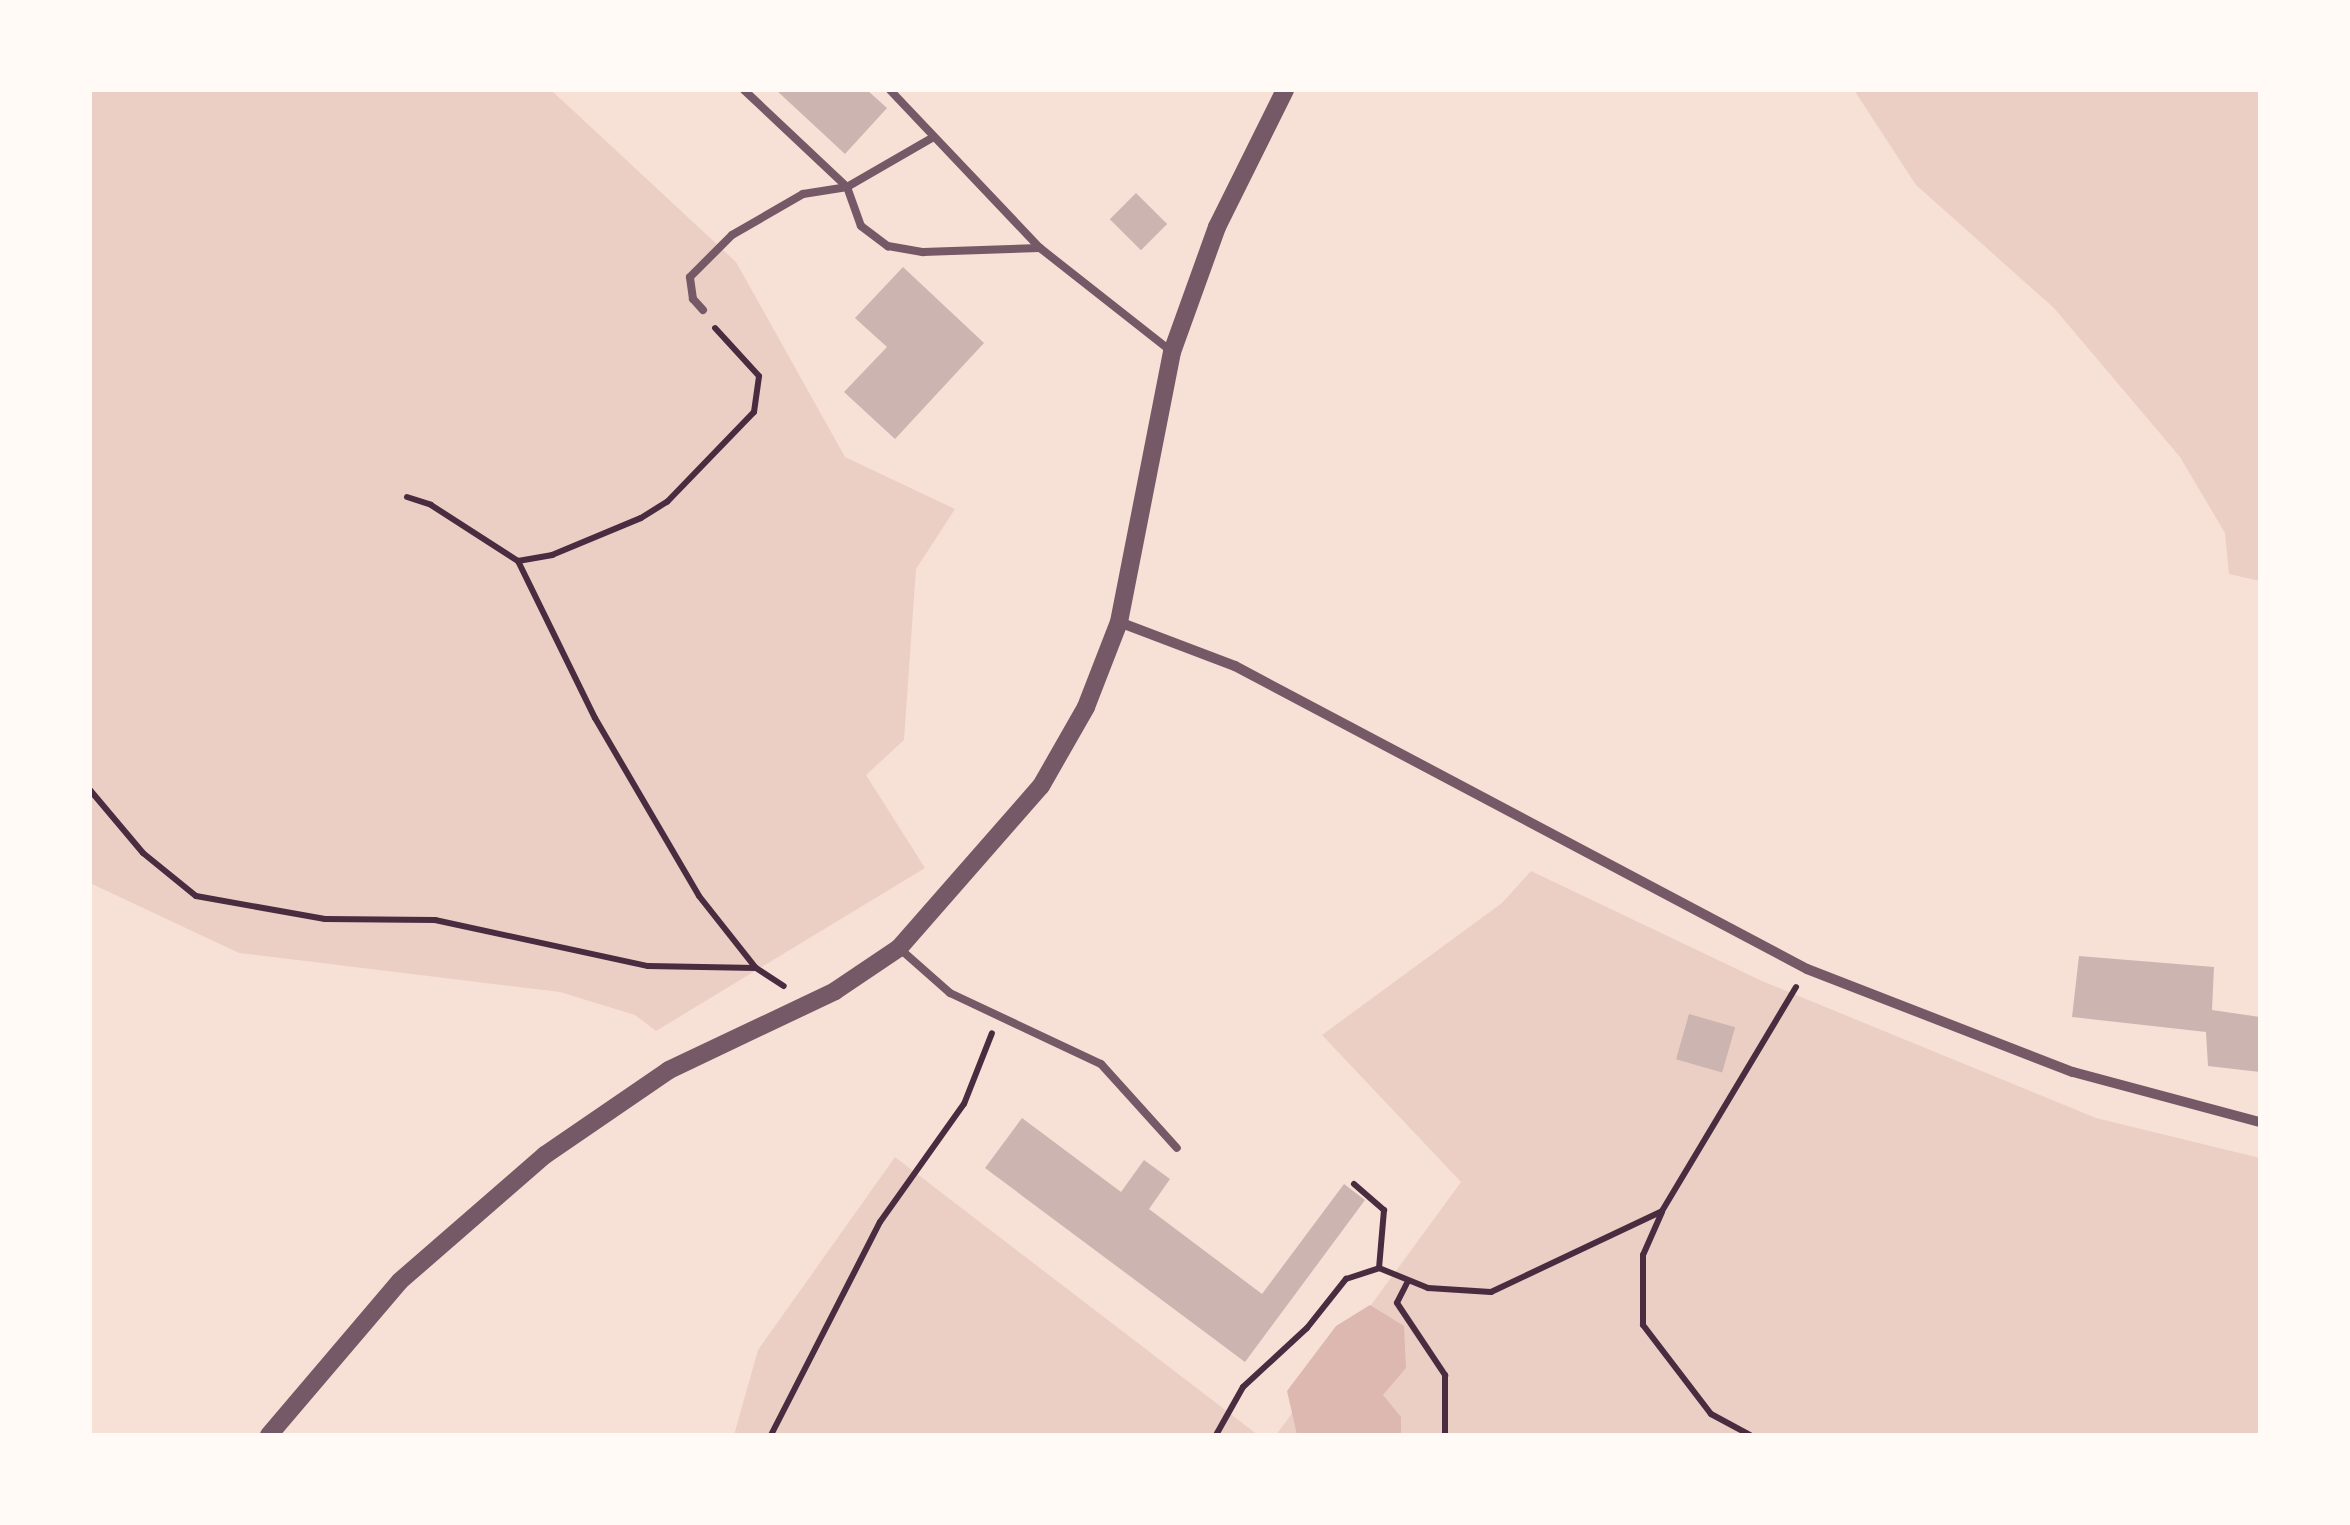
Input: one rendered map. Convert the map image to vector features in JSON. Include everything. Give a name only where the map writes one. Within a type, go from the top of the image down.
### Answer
[{"type":"street","points":[[269,1435],[400,1281],[545,1155],[669,1070],[811,1002],[899,948],[1041,786],[1086,707],[1119,622],[1172,352],[1217,227],[1285,90]]},
{"type":"street","points":[[1119,622],[1235,666],[1807,969],[2073,1072],[2260,1122]]},
{"type":"lane","points":[[744,90],[847,186],[860,226],[888,246],[923,252],[1040,248]]},
{"type":"lane","points":[[890,90],[1040,248],[1172,352]]},
{"type":"lane","points":[[703,310],[693,299],[690,277],[732,235],[803,194],[847,186],[932,138]]},
{"type":"lane","points":[[899,948],[950,993],[1101,1064],[1177,1148]]},
{"type":"path","points":[[518,561],[552,555],[668,502],[748,421],[759,376],[703,310]]},
{"type":"path","points":[[407,497],[431,505],[518,561],[595,718],[699,896],[756,968],[811,1002]]},
{"type":"path","points":[[90,790],[143,852],[196,896],[326,919],[435,920],[648,966],[756,968]]},
{"type":"path","points":[[1750,1435],[1711,1414],[1643,1325],[1643,1255],[1662,1211],[1807,969]]},
{"type":"path","points":[[771,1435],[880,1222],[964,1104],[1000,1014]]},
{"type":"path","points":[[1354,1184],[1384,1210],[1379,1268]]},
{"type":"path","points":[[1216,1435],[1244,1387],[1307,1328],[1346,1279],[1379,1268],[1407,1283],[1492,1292],[1662,1211]]},
{"type":"path","points":[[1407,1283],[1397,1303],[1445,1375],[1446,1435]]},
{"type":"shaded area","points":[[90,90],[551,90],[736,262],[845,457],[955,509],[916,569],[904,740],[866,775],[925,868],[656,1031],[635,1015],[560,992],[239,953],[90,883]]},
{"type":"shaded area","points":[[1854,90],[2260,90],[2260,581],[2229,574],[2225,533],[2180,457],[2054,308],[1916,185]]},
{"type":"shaded area","points":[[1531,871],[1762,981],[2096,1118],[2260,1158],[2260,1435],[1276,1435],[1461,1182],[1322,1035],[1502,903]]},
{"type":"shaded area","points":[[895,1157],[1258,1435],[734,1435],[758,1350]]},
{"type":"shaded area","points":[[1370,1305],[1404,1326],[1406,1368],[1383,1395],[1401,1417],[1401,1435],[1297,1435],[1287,1391],[1336,1326]]},
{"type":"building","points":[[776,90],[867,90],[887,108],[845,154]]},
{"type":"building","points":[[1136,193],[1167,224],[1141,250],[1110,219]]},
{"type":"building","points":[[903,267],[984,343],[895,439],[844,392],[887,347],[855,318]]},
{"type":"building","points":[[2079,956],[2214,967],[2212,1010],[2260,1017],[2260,1072],[2208,1066],[2206,1032],[2072,1017]]},
{"type":"building","points":[[1689,1014],[1735,1027],[1722,1072],[1676,1059]]},
{"type":"building","points":[[1022,1118],[1121,1192],[1144,1160],[1170,1179],[1149,1209],[1262,1294],[1344,1184],[1365,1200],[1245,1362],[985,1168]]}]
